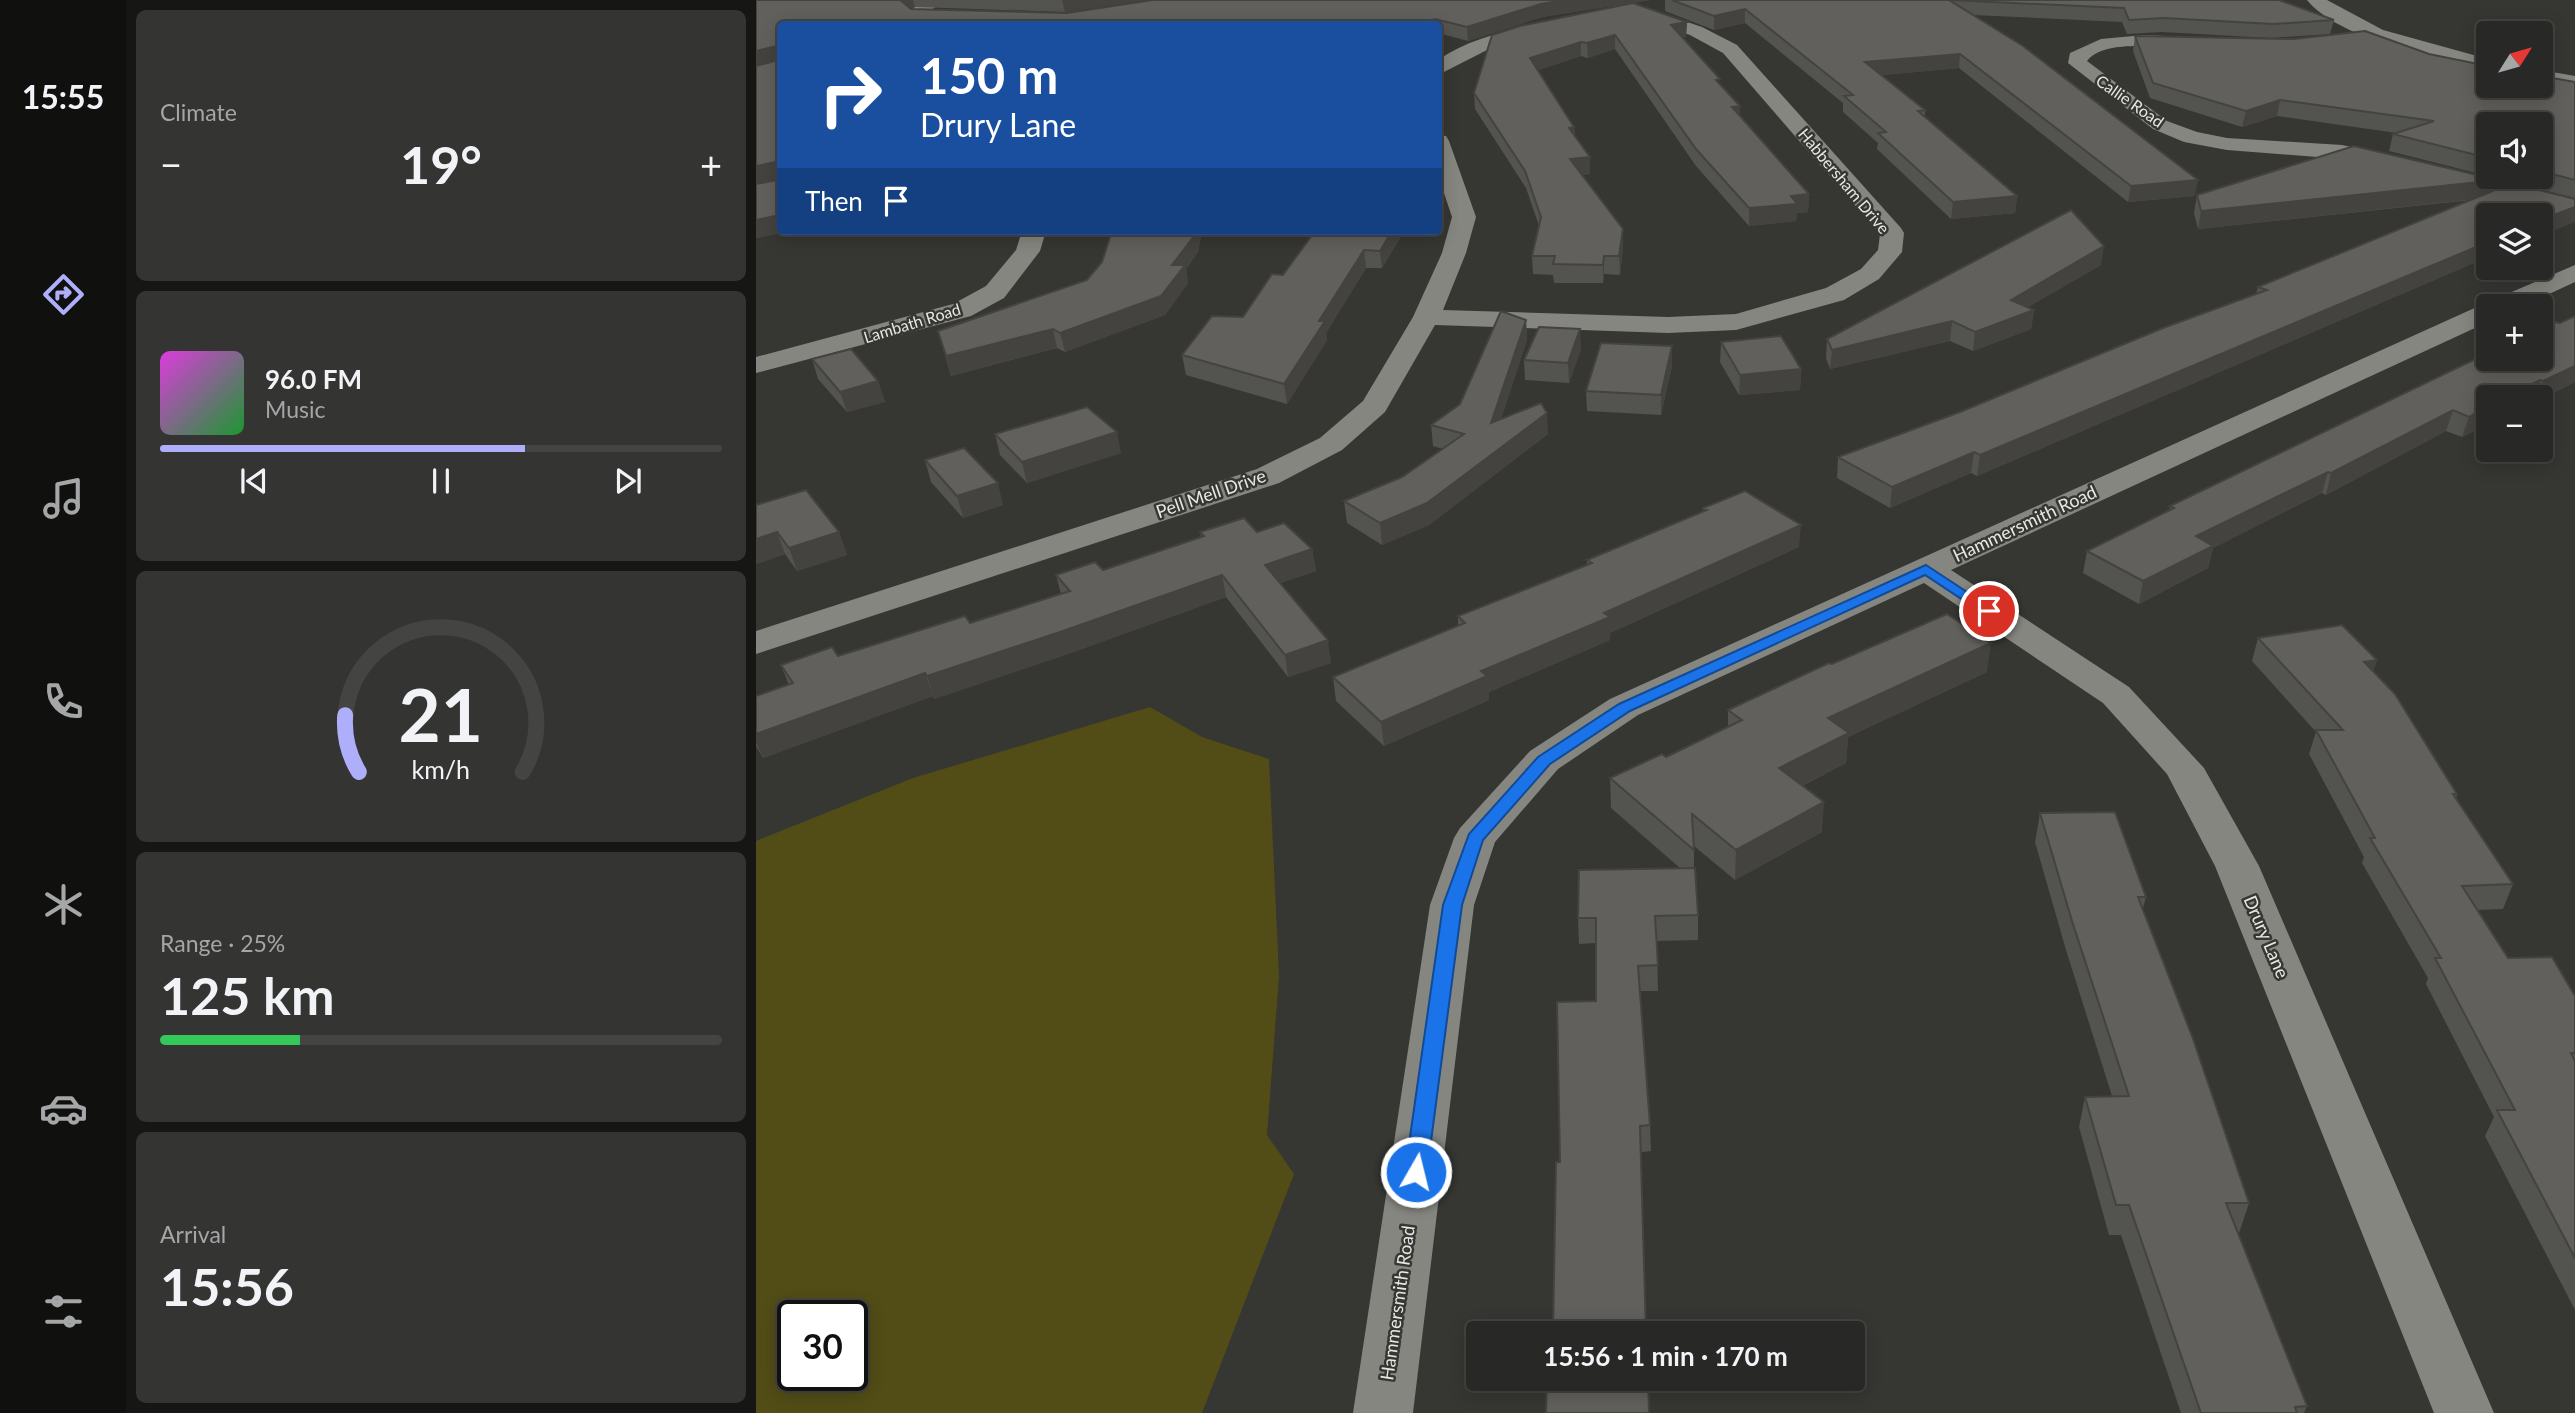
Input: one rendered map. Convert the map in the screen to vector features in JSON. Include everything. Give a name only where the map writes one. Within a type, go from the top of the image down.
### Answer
[{"type":"street","points":[[2316,0],[2335,15],[2380,35],[2476,62]]},
{"type":"street","name":"Habbersham Drive","points":[[1426,317],[1668,325],[1736,322],[1780,312],[1835,293],[1870,274],[1890,252],[1892,233],[1730,49],[1696,31],[1628,10],[1666,2]]},
{"type":"street","points":[[901,21],[940,8]]},
{"type":"street","points":[[1442,66],[1452,58],[1490,42],[1558,25]]},
{"type":"street","points":[[2342,41],[2380,35]]},
{"type":"street","name":"Callie Road","points":[[2209,44],[2139,41],[2107,44],[2085,50],[2077,57],[2078,63],[2160,125],[2221,151],[2342,152],[2409,166]]},
{"type":"street","points":[[2553,78],[2575,82]]},
{"type":"street","name":"Pell Mell Drive","points":[[756,643],[1268,476],[1331,444],[1375,406],[1426,317],[1454,253],[1464,218],[1442,153]]},
{"type":"street","name":"Lambath Road","points":[[756,365],[962,310],[995,292],[1028,251],[1033,235]]},
{"type":"street","points":[[2529,294],[2575,273]]},
{"type":"street","name":"Hammersmith Road","points":[[1383,1413],[1452,905],[1475,838],[1544,760],[1624,707],[2476,317]]},
{"type":"street","name":"Drury Lane","points":[[1926,569],[2116,695],[2184,768],[2237,866],[2464,1413]]},
{"type":"shaded area","points":[[1150,707],[1202,737],[1269,759],[1279,976],[1267,1135],[1294,1174],[1202,1413],[756,1413],[756,841],[913,778]]},
{"type":"building","points":[[756,0],[900,0],[911,9],[1067,13],[1153,0],[1565,0],[1541,4],[1467,27],[1435,19],[777,21],[777,46],[756,51]]},
{"type":"building","points":[[1672,0],[1949,0],[2023,46],[2198,180],[2131,186],[1960,54],[1865,62],[1925,110],[1918,111],[2017,196],[1953,202],[1878,133],[1886,132],[1844,96],[1853,95],[1745,9],[1714,16]]},
{"type":"building","points":[[1949,0],[2279,0],[2334,20],[2273,24],[2164,18],[2129,20],[2124,8]]},
{"type":"building","points":[[1633,3],[1687,22],[1671,25],[1720,79],[1716,80],[1740,106],[1732,107],[1809,194],[1791,196],[1797,204],[1749,208],[1696,149],[1615,35],[1587,43],[1581,42],[1530,58],[1574,127],[1569,128],[1590,157],[1570,159],[1623,229],[1619,256],[1604,256],[1603,265],[1553,264],[1555,256],[1532,256],[1541,217],[1525,171],[1474,93],[1492,35],[1520,26]]},
{"type":"building","points":[[2365,31],[2429,54],[2476,64],[2476,98],[2553,98],[2553,78],[2575,82],[2575,180],[2553,174],[2553,112],[2476,112],[2476,155],[2393,134],[2434,121],[2280,100],[2246,111],[2153,83],[2135,36],[2294,39]]},
{"type":"building","points":[[777,60],[777,180],[776,162],[756,166],[756,66]]},
{"type":"building","points":[[2354,146],[2476,175],[2476,182],[2201,211],[2197,195]]},
{"type":"building","points":[[777,180],[777,216],[756,220],[756,184]]},
{"type":"building","points":[[2497,189],[2536,189],[2575,199],[2575,207],[2553,215],[2553,203],[2476,203],[2476,247],[1980,455],[1974,452],[1892,487],[1838,457],[1960,412],[2163,328],[2267,290],[2258,287]]},
{"type":"building","points":[[2071,210],[2104,246],[2011,300],[2034,310],[1975,332],[1952,321],[1832,350],[1827,339]]},
{"type":"building","points":[[1111,235],[1195,235],[1172,265],[1185,265],[1161,296],[1060,333],[1053,329],[946,356],[938,331],[1087,280],[1102,262]]},
{"type":"building","points":[[1312,235],[1390,235],[1380,251],[1364,250],[1319,321],[1325,321],[1284,384],[1182,355],[1212,316],[1243,317],[1272,274],[1283,275]]},
{"type":"building","points":[[1501,311],[1526,320],[1491,423],[1541,403],[1547,413],[1427,503],[1380,523],[1344,501],[1402,477],[1464,434],[1431,425],[1460,404]]},
{"type":"building","points":[[2575,316],[2575,366],[2530,385],[2476,385],[2476,413],[2469,417],[2453,410],[2331,473],[2328,472],[2196,536],[2213,546],[2143,581],[2087,551],[2174,508],[2170,506],[2476,359],[2476,371],[2553,371],[2553,323]]},
{"type":"building","points":[[1539,327],[1580,329],[1568,363],[1524,360]]},
{"type":"building","points":[[1781,336],[1801,369],[1740,375],[1721,342]]},
{"type":"building","points":[[1601,343],[1672,346],[1661,395],[1586,391]]},
{"type":"building","points":[[851,349],[878,381],[840,392],[812,359]]},
{"type":"building","points":[[1087,407],[1117,432],[1022,462],[995,434]]},
{"type":"building","points":[[964,448],[998,483],[957,496],[925,460]]},
{"type":"building","points":[[806,490],[839,532],[789,548],[777,532],[756,539],[756,505]]},
{"type":"building","points":[[1745,491],[1801,525],[1604,613],[1610,617],[1481,671],[1487,676],[1381,722],[1333,677],[1465,623],[1458,616],[1592,563],[1587,560],[1707,510],[1703,508]]},
{"type":"building","points":[[1244,518],[1257,532],[1284,523],[1312,549],[1265,565],[1328,640],[1285,655],[1222,575],[927,676],[925,673],[756,734],[756,696],[793,683],[781,665],[832,647],[838,656],[965,616],[970,623],[1070,591],[1056,575],[1095,562],[1103,570],[1204,536],[1200,532]]},
{"type":"building","points":[[1947,614],[1991,643],[1828,718],[1849,733],[1779,768],[1824,802],[1736,850],[1692,814],[1694,850],[1610,778],[1662,754],[1666,757],[1742,720],[1728,710],[1829,663]]},
{"type":"building","points":[[2342,625],[2377,660],[2364,662],[2395,694],[2457,794],[2453,794],[2513,884],[2462,886],[2508,958],[2552,957],[2575,996],[2575,1053],[2571,1053],[2575,1061],[2575,1258],[2497,1110],[2515,1110],[2435,958],[2441,958],[2370,838],[2375,838],[2316,730],[2343,730],[2258,638]]},
{"type":"building","points":[[2115,812],[2146,897],[2138,897],[2192,1036],[2249,1203],[2226,1203],[2307,1406],[2295,1407],[2297,1413],[2201,1413],[2129,1205],[2116,1205],[2085,1097],[2129,1096],[2040,813]]},
{"type":"building","points":[[1695,868],[1698,915],[1655,916],[1658,965],[1638,966],[1650,1125],[1640,1126],[1646,1321],[1553,1321],[1556,1162],[1560,1162],[1557,1002],[1596,1001],[1596,918],[1578,918],[1579,870]]},
{"type":"building","points":[[1547,1391],[1648,1391],[1649,1413],[1546,1413]]},
{"type":"route","points":[[1416,1172],[1452,905],[1475,838],[1544,760],[1624,707],[1926,569],[1989,611]]}]
